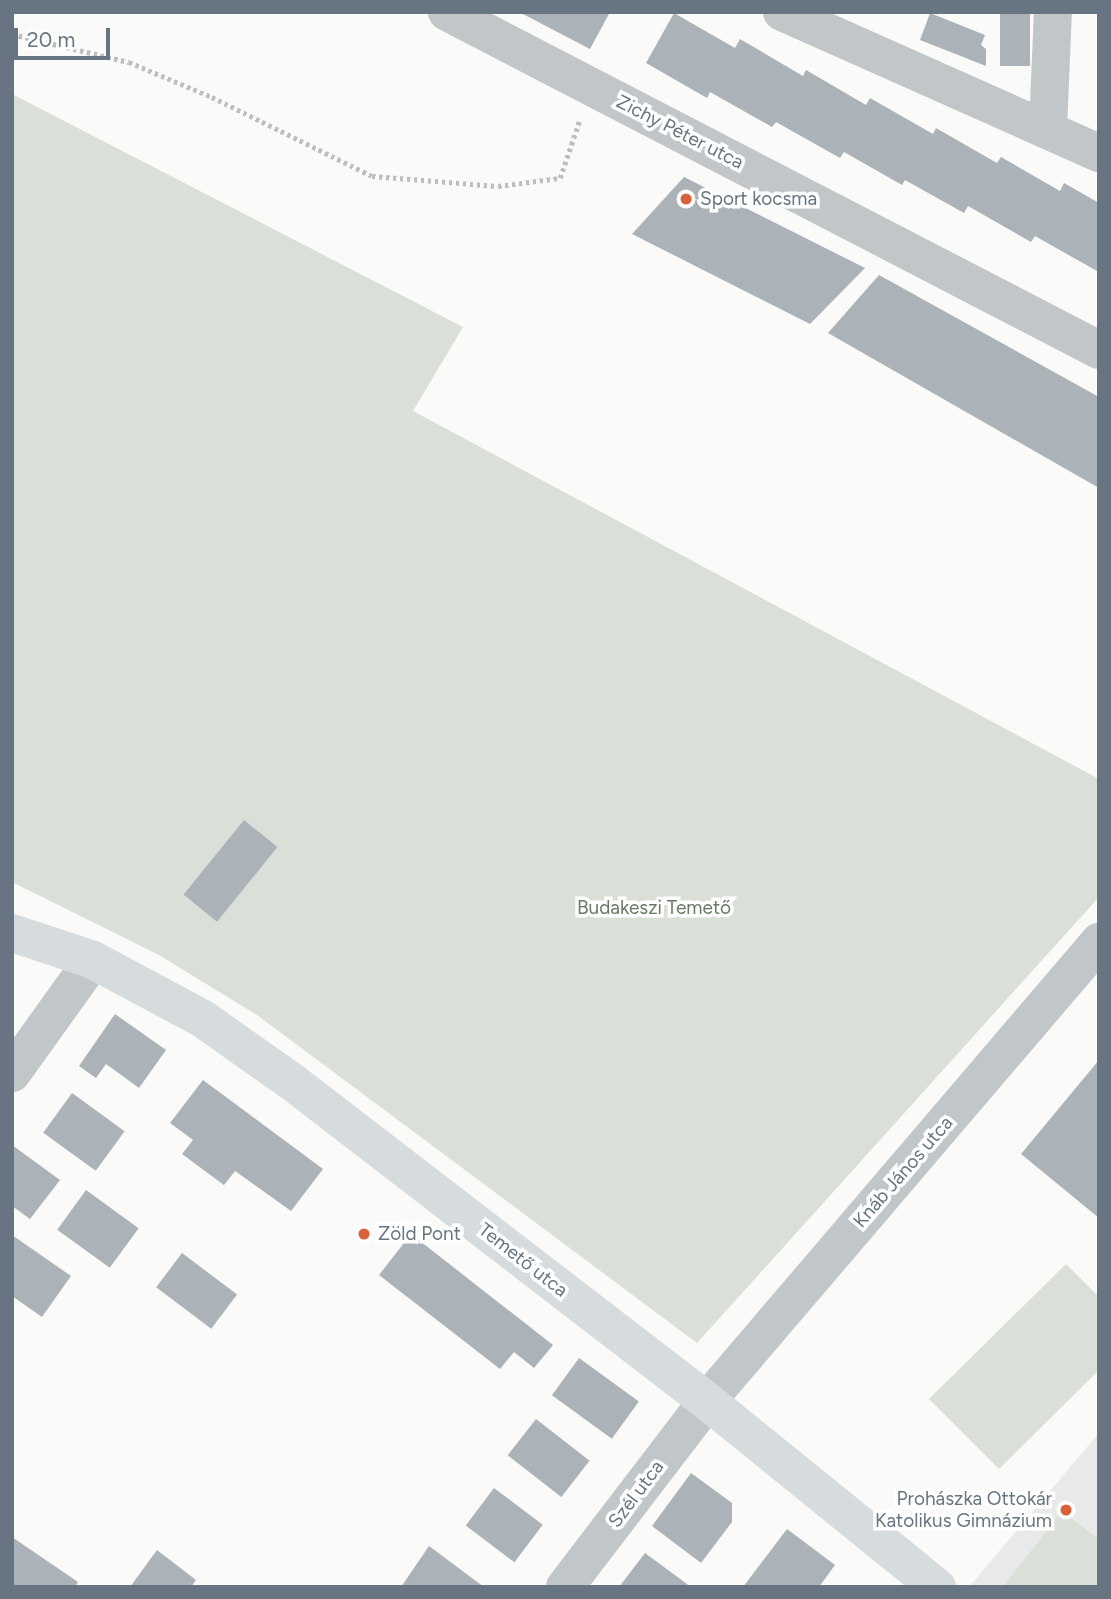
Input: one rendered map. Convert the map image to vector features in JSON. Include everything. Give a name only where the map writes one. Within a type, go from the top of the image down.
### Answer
[{"type":"main road","name":"Temető utca","points":[[12,933],[93,960],[203,1019],[291,1081],[706,1401],[937,1587]]},
{"type":"street","name":"Zichy Péter utca","points":[[447,12],[1098,348]]},
{"type":"street","points":[[782,12],[1048,128],[1099,153]]},
{"type":"street","points":[[1048,128],[1053,12]]},
{"type":"street","name":"Knáb János utca","points":[[706,1401],[1099,942]]},
{"type":"street","points":[[12,1073],[93,960]]},
{"type":"street","name":"Szél utca","points":[[565,1587],[706,1401]]},
{"type":"path","points":[[12,34],[129,62],[212,97],[372,176],[498,186],[560,178],[592,86]]},
{"type":"shaded area","name":"Prohászka Ottokár Katolikus Gimnázium","points":[[1099,1433],[1099,1587],[969,1587]]},
{"type":"green space","name":"Budakeszi Temető","points":[[12,94],[463,327],[413,411],[1099,779],[1099,897],[697,1343],[257,1015],[159,955],[12,882]]},
{"type":"green space","points":[[1066,1264],[1099,1297],[1099,1370],[999,1469],[929,1399]]},
{"type":"green space","points":[[1062,1511],[1099,1539],[1099,1587],[1008,1587],[1005,1584]]},
{"type":"building","points":[[519,12],[610,12],[590,49]]},
{"type":"building","points":[[1000,12],[1030,12],[1030,66],[1000,66]]},
{"type":"building","points":[[674,13],[735,48],[740,39],[803,76],[806,70],[866,105],[870,98],[933,134],[936,128],[997,163],[1001,157],[1060,191],[1064,183],[1099,203],[1097,271],[1035,236],[1031,242],[968,206],[964,213],[905,180],[902,185],[844,152],[840,158],[776,122],[772,127],[710,92],[707,98],[646,63]]},
{"type":"building","points":[[930,13],[985,35],[981,45],[986,49],[986,66],[920,40]]},
{"type":"building","points":[[684,177],[865,268],[810,324],[632,234]]},
{"type":"building","points":[[879,275],[1099,397],[1099,488],[828,333]]},
{"type":"building","points":[[244,820],[277,847],[217,922],[184,895]]},
{"type":"building","points":[[115,1014],[166,1050],[139,1088],[106,1064],[96,1078],[79,1066]]},
{"type":"building","points":[[1099,1060],[1099,1218],[1021,1154]]},
{"type":"building","points":[[203,1080],[323,1169],[291,1211],[235,1171],[224,1185],[182,1154],[193,1140],[170,1123]]},
{"type":"building","points":[[72,1093],[125,1131],[96,1171],[43,1133]]},
{"type":"building","points":[[12,1145],[60,1180],[30,1219],[12,1206]]},
{"type":"building","points":[[86,1190],[139,1228],[110,1268],[57,1230]]},
{"type":"building","points":[[411,1234],[553,1345],[534,1368],[514,1352],[500,1369],[379,1275]]},
{"type":"building","points":[[12,1235],[71,1276],[42,1317],[12,1296]]},
{"type":"building","points":[[182,1253],[237,1295],[211,1329],[156,1287]]},
{"type":"building","points":[[579,1358],[639,1401],[612,1439],[552,1395]]},
{"type":"building","points":[[536,1419],[590,1461],[561,1497],[508,1455]]},
{"type":"building","points":[[691,1473],[732,1503],[732,1522],[701,1563],[652,1526]]},
{"type":"building","points":[[494,1488],[543,1525],[514,1562],[466,1526]]},
{"type":"building","points":[[787,1529],[835,1565],[819,1587],[743,1587]]},
{"type":"building","points":[[12,1537],[78,1582],[75,1587],[15,1587],[12,1583]]},
{"type":"building","points":[[429,1546],[484,1587],[401,1587]]},
{"type":"building","points":[[157,1550],[196,1580],[191,1587],[130,1587]]},
{"type":"building","points":[[645,1553],[691,1587],[619,1587]]},
{"type":"place","name":"Sport kocsma","points":[[686,199]]},
{"type":"place","name":"Zöld Pont","points":[[364,1234]]},
{"type":"place","name":"Prohászka Ottokár Katolikus Gimnázium","points":[[1066,1510]]}]
